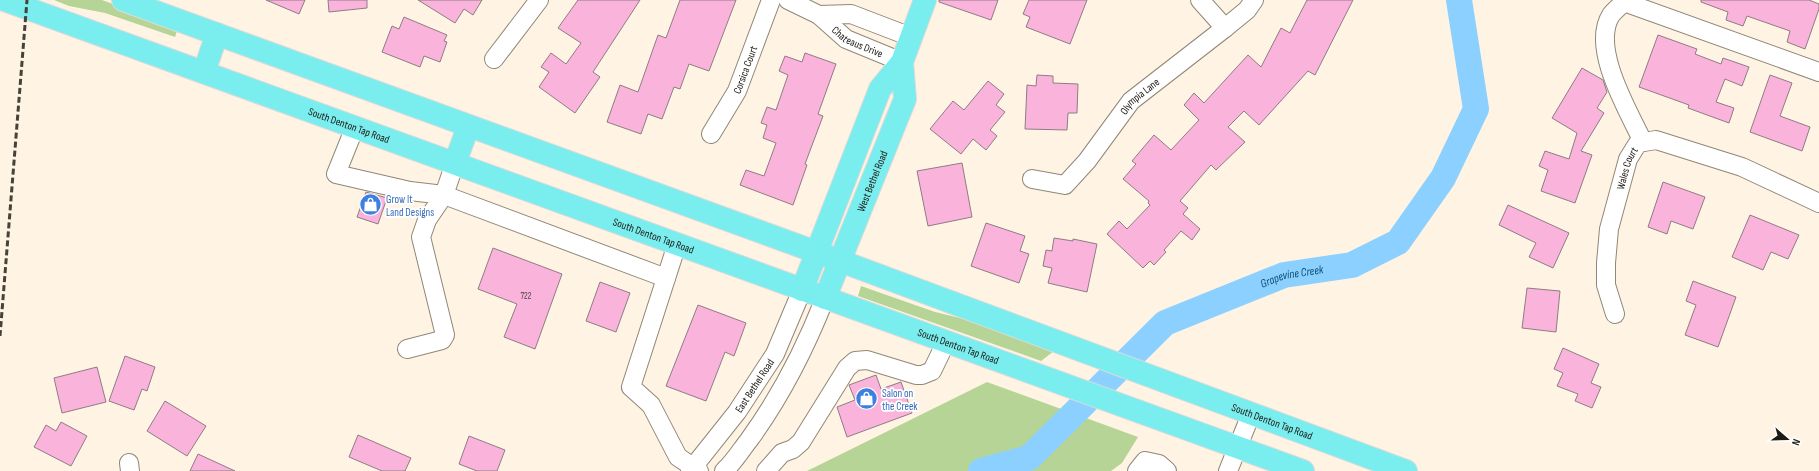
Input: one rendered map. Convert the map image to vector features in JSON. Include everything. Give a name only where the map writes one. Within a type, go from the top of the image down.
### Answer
[{"type":"main road","name":"South Denton Tap Road","points":[[4,0],[1303,471]]},
{"type":"main road","name":"South Denton Tap Road","points":[[123,0],[468,127],[816,252],[1406,471]]},
{"type":"main road","name":"West Bethel Road","points":[[802,290],[880,89],[902,62],[925,0]]},
{"type":"main road","points":[[204,72],[217,34]]},
{"type":"main road","name":"West Bethel Road","points":[[825,298],[905,99],[902,62]]},
{"type":"main road","points":[[455,163],[468,127]]},
{"type":"street","points":[[494,59],[539,0]]},
{"type":"street","name":"Corsica Court","points":[[711,134],[737,90],[771,0]]},
{"type":"street","name":"Chateaus Drive","points":[[788,0],[819,15],[846,39],[902,62]]},
{"type":"street","points":[[1200,0],[1226,28]]},
{"type":"street","name":"Olympia Lane","points":[[1032,179],[1065,185],[1087,161],[1131,101],[1226,28],[1247,10],[1254,0]]},
{"type":"street","points":[[1643,142],[1620,93],[1607,59],[1605,35],[1611,16],[1624,1],[1819,72]]},
{"type":"street","name":"Chateaus Drive","points":[[819,15],[851,14],[911,37]]},
{"type":"street","points":[[355,127],[336,174],[410,191],[444,195],[666,278]]},
{"type":"street","name":"Wales Court","points":[[1615,314],[1606,285],[1609,229],[1628,159],[1638,144],[1656,140],[1742,167],[1819,203]]},
{"type":"street","points":[[407,349],[442,340],[445,335],[421,237],[426,220],[444,195],[455,163]]},
{"type":"street","points":[[677,244],[631,387],[651,405],[678,457],[694,469]]},
{"type":"street","name":"East Bethel Road","points":[[694,469],[737,412],[775,354],[802,290]]},
{"type":"street","points":[[724,471],[765,418],[801,355],[825,298]]},
{"type":"street","points":[[766,471],[782,453],[793,449],[801,442],[847,368],[855,361],[867,360],[916,375],[922,375],[932,371],[946,342]]},
{"type":"street","points":[[1228,471],[1252,414]]},
{"type":"street","points":[[1137,471],[1145,461],[1159,464],[1168,471]]},
{"type":"green space","points":[[54,0],[102,0],[178,28],[175,37],[105,13],[69,6]]},
{"type":"green space","points":[[861,286],[935,312],[981,323],[1054,351],[1041,361],[858,296]]},
{"type":"green space","points":[[987,382],[1138,437],[1122,463],[1111,471],[807,471]]},
{"type":"building","points":[[266,0],[305,0],[299,14]]},
{"type":"building","points":[[328,0],[367,0],[367,8],[329,12]]},
{"type":"building","points":[[418,0],[482,0],[473,15],[464,9],[455,23]]},
{"type":"building","points":[[578,0],[640,0],[593,72],[600,77],[575,113],[539,87],[549,72],[541,67],[551,53],[566,64],[581,43],[558,28]]},
{"type":"building","points":[[680,0],[736,0],[709,71],[689,64],[680,89],[674,87],[662,119],[648,114],[641,134],[607,122],[620,85],[638,92],[658,35],[666,38]]},
{"type":"building","points":[[939,0],[998,0],[991,20],[939,2]]},
{"type":"building","points":[[1029,0],[1087,0],[1070,44],[1026,27],[1030,17],[1023,14]]},
{"type":"building","points":[[1307,0],[1353,0],[1315,75],[1308,71],[1259,125],[1244,111],[1228,127],[1245,142],[1216,170],[1211,165],[1180,201],[1188,208],[1183,214],[1200,229],[1192,240],[1181,231],[1164,250],[1166,252],[1154,265],[1150,261],[1143,268],[1107,234],[1119,221],[1127,229],[1150,205],[1148,203],[1149,201],[1123,179],[1136,164],[1132,161],[1154,135],[1171,150],[1199,120],[1184,105],[1194,93],[1204,103],[1248,55],[1261,67],[1281,28],[1290,33]]},
{"type":"building","points":[[1701,0],[1809,0],[1819,4],[1819,9],[1805,49],[1787,42],[1790,31],[1747,16],[1743,26],[1726,20],[1728,12],[1701,2]]},
{"type":"building","points":[[404,17],[447,35],[444,41],[447,42],[440,62],[424,56],[420,67],[382,52],[392,26],[399,29]]},
{"type":"building","points":[[1658,35],[1697,49],[1695,54],[1721,64],[1723,58],[1749,67],[1742,86],[1725,79],[1716,102],[1734,108],[1729,123],[1688,108],[1689,105],[1639,87]]},
{"type":"building","points":[[805,53],[836,64],[818,114],[823,116],[805,164],[807,165],[793,205],[740,185],[746,170],[764,176],[776,143],[763,138],[767,125],[761,123],[767,107],[776,110],[788,75],[779,71],[785,56],[802,62]]},
{"type":"building","points":[[1582,68],[1603,80],[1607,92],[1597,108],[1604,113],[1581,151],[1592,155],[1575,203],[1541,191],[1548,170],[1539,166],[1545,151],[1569,159],[1577,133],[1552,118]]},
{"type":"building","points":[[1037,75],[1053,76],[1053,83],[1078,84],[1077,113],[1068,113],[1067,130],[1025,129],[1027,85],[1036,86]]},
{"type":"building","points":[[1770,75],[1792,83],[1780,116],[1810,127],[1802,151],[1750,132]]},
{"type":"building","points":[[988,81],[1004,94],[996,105],[1005,112],[990,130],[997,136],[986,150],[973,139],[961,154],[930,129],[953,101],[964,110]]},
{"type":"building","points":[[962,163],[972,217],[928,226],[917,171]]},
{"type":"building","points":[[1663,182],[1705,197],[1693,229],[1671,221],[1667,234],[1648,227]]},
{"type":"building","points":[[366,192],[387,198],[378,224],[357,217]]},
{"type":"building","points":[[1508,205],[1569,233],[1553,268],[1529,257],[1536,243],[1499,225]]},
{"type":"building","points":[[1750,215],[1799,235],[1788,259],[1771,252],[1763,270],[1732,257]]},
{"type":"building","points":[[986,223],[1025,236],[1020,251],[1029,254],[1019,283],[971,266]]},
{"type":"building","points":[[1054,238],[1073,241],[1073,239],[1097,244],[1087,292],[1048,283],[1052,268],[1043,266],[1046,250],[1052,251]]},
{"type":"building","points":[[493,248],[562,274],[535,349],[504,337],[517,304],[478,289]]},
{"type":"building","points":[[1693,281],[1736,297],[1718,347],[1685,335],[1696,305],[1686,301]]},
{"type":"building","points":[[600,282],[630,293],[616,332],[586,321]]},
{"type":"building","points":[[1527,288],[1560,291],[1556,332],[1522,328]]},
{"type":"building","points":[[698,305],[746,323],[734,356],[725,352],[706,401],[666,386]]},
{"type":"building","points":[[1563,348],[1599,364],[1591,383],[1601,387],[1592,408],[1575,401],[1578,394],[1557,386],[1563,373],[1554,369]]},
{"type":"building","points":[[125,356],[155,367],[147,391],[142,389],[134,410],[109,401]]},
{"type":"building","points":[[97,367],[106,402],[62,413],[54,378]]},
{"type":"building","points":[[876,375],[881,389],[901,382],[912,413],[847,437],[837,407],[855,400],[849,385]]},
{"type":"building","points":[[165,401],[206,426],[187,456],[147,431]]},
{"type":"building","points":[[61,422],[87,436],[71,466],[34,447],[46,425],[56,431]]},
{"type":"building","points":[[358,435],[411,458],[405,471],[382,471],[349,457]]},
{"type":"building","points":[[469,436],[505,450],[497,471],[477,471],[459,464]]},
{"type":"building","points":[[198,454],[235,471],[190,471]]},
{"type":"waterway","name":"Grapevine Creek","points":[[981,471],[1029,458],[1165,323],[1284,275],[1352,265],[1398,242],[1443,178],[1476,109],[1459,0]]},
{"type":"railway","points":[[0,336],[27,0]]},
{"type":"place","name":"Grow It Land Designs","points":[[370,205]]},
{"type":"place","name":"Salon on the Creek","points":[[866,399]]}]
